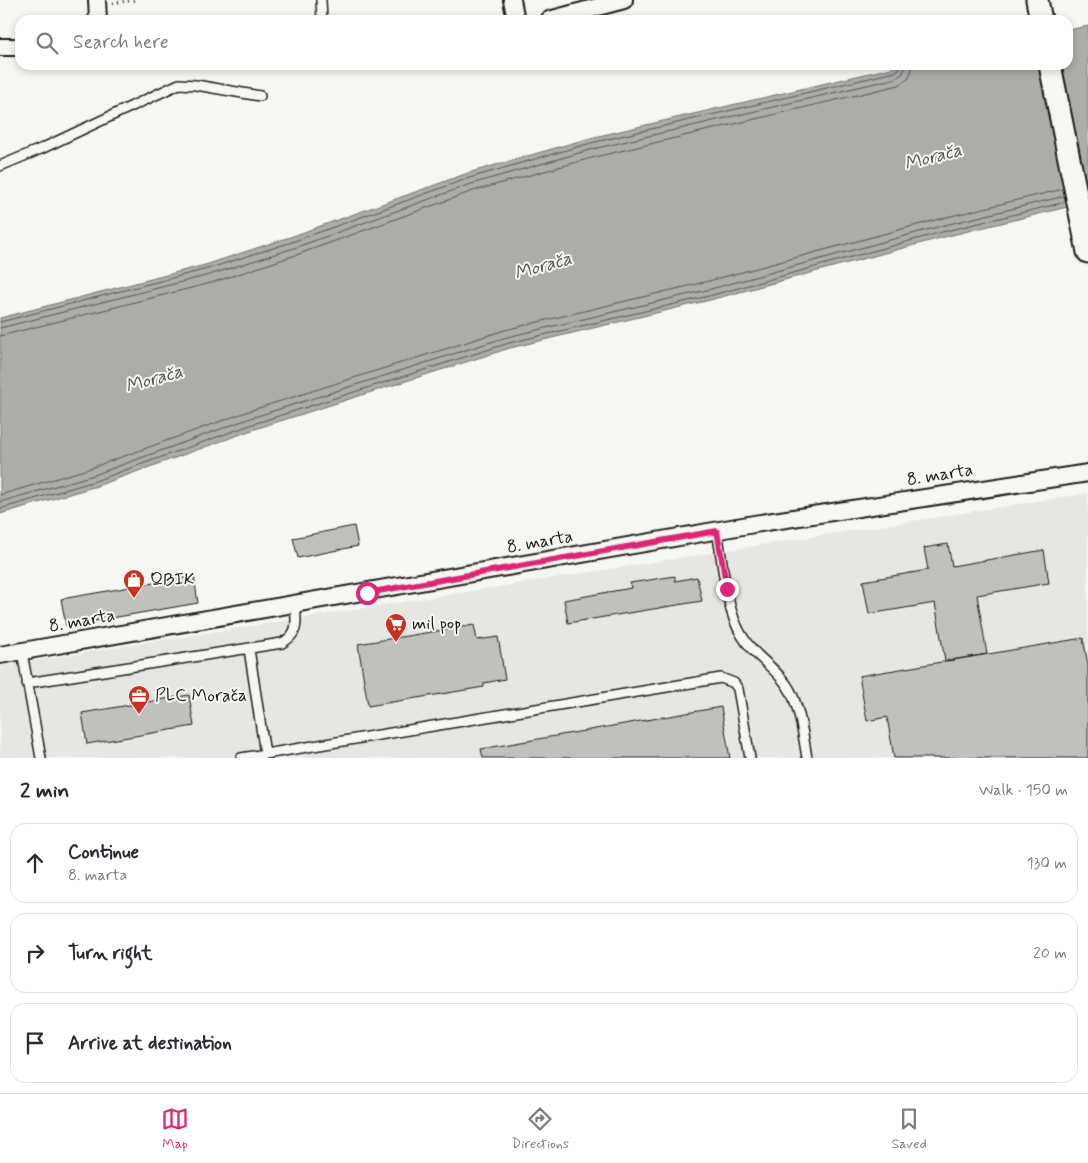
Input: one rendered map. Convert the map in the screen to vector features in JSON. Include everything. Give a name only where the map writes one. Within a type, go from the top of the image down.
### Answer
[{"type":"street","points":[[97,0],[98,15]]},
{"type":"street","points":[[512,0],[515,15]]},
{"type":"street","points":[[568,15],[624,0]]},
{"type":"street","points":[[1038,0],[1041,15]]},
{"type":"street","points":[[0,47],[15,47]]},
{"type":"street","points":[[1051,70],[1088,252]]},
{"type":"street","name":"8. marta","points":[[0,655],[717,531],[1088,473]]},
{"type":"lane","points":[[321,0],[322,15]]},
{"type":"lane","points":[[0,166],[43,148],[179,84],[196,85],[260,96]]},
{"type":"lane","points":[[717,531],[731,611],[741,634],[758,657],[784,680],[794,700],[807,758]]},
{"type":"lane","points":[[27,683],[282,643],[291,638],[296,630],[295,604]]},
{"type":"lane","points":[[249,649],[265,754]]},
{"type":"lane","points":[[22,652],[41,758]]},
{"type":"lane","points":[[241,758],[722,678],[734,684],[738,689],[750,758]]},
{"type":"shaded area","points":[[1088,493],[1088,758],[0,758],[0,666]]},
{"type":"water","name":"Morača","points":[[1088,26],[1088,202],[948,236],[710,300],[510,348],[255,429],[97,486],[0,514],[0,318],[205,265],[290,237],[468,173],[590,138],[882,70],[1073,70],[1073,29]]},
{"type":"building","points":[[354,526],[358,546],[298,558],[293,538]]},
{"type":"building","points":[[948,544],[952,566],[1044,550],[1049,583],[977,595],[987,654],[945,661],[935,603],[869,614],[863,581],[928,570],[924,548]]},
{"type":"building","points":[[194,576],[198,603],[66,626],[61,599]]},
{"type":"building","points":[[675,576],[675,581],[697,577],[702,601],[568,623],[564,600],[631,588],[630,583]]},
{"type":"building","points":[[474,625],[477,640],[498,637],[505,679],[484,683],[484,687],[368,706],[358,644]]},
{"type":"building","points":[[1083,638],[1088,665],[1088,758],[894,758],[887,717],[867,721],[859,676]]},
{"type":"building","points":[[189,695],[194,726],[87,744],[82,713]]},
{"type":"building","points":[[721,707],[730,758],[483,758],[481,749]]},
{"type":"place","name":"QBIK","points":[[134,599]]},
{"type":"place","name":"mil pop","points":[[396,643]]},
{"type":"place","name":"PLC Morača","points":[[139,715]]},
{"type":"route","points":[[367,593],[717,531],[727,589]]}]
